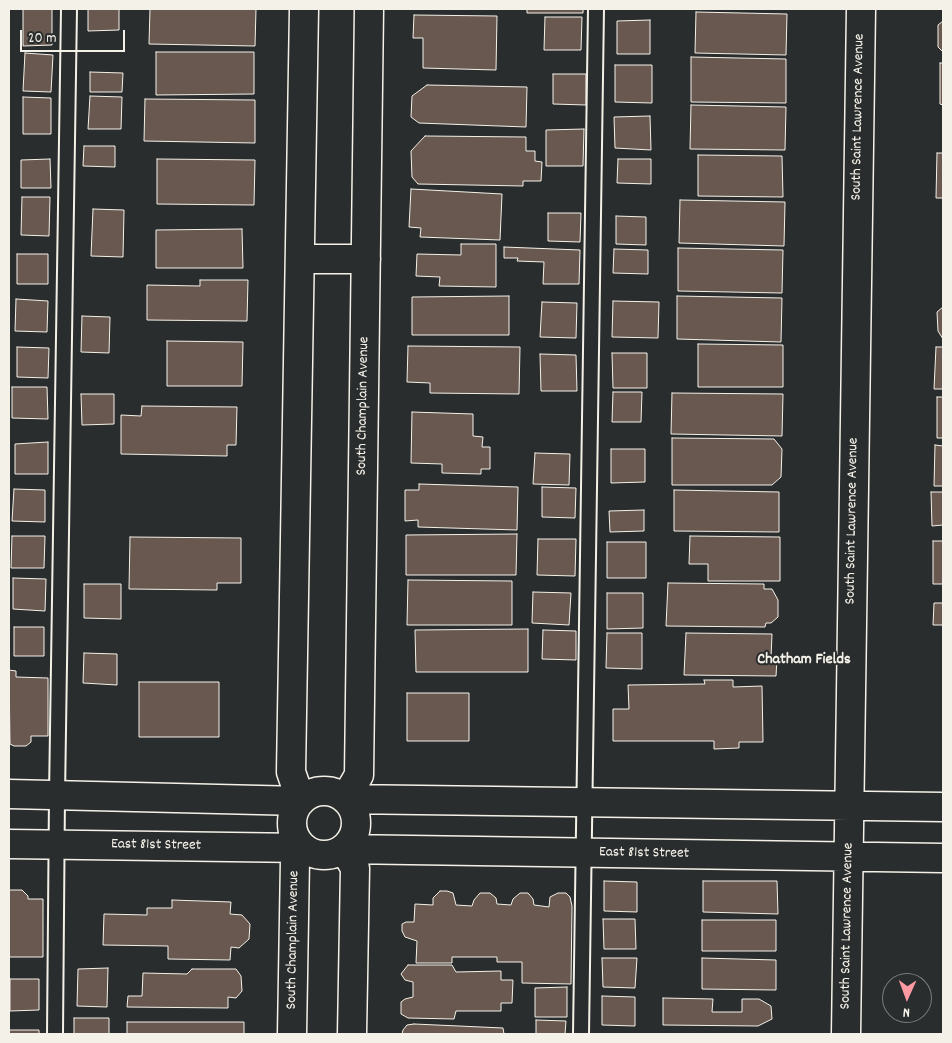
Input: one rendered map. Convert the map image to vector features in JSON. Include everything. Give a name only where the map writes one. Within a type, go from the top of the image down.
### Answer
[{"type":"street","points":[[301,801],[291,772],[304,9]]},
{"type":"street","name":"South Champlain Avenue","points":[[345,799],[359,775],[369,9]]},
{"type":"street","name":"South Saint Lawrence Avenue","points":[[846,1034],[861,9]]},
{"type":"street","points":[[300,259],[366,259]]},
{"type":"street","points":[[327,790],[336,792],[345,799],[351,804],[357,824],[355,835],[344,849],[335,854],[313,853],[296,840],[292,821],[294,810],[301,801],[310,794],[327,790]]},
{"type":"street","points":[[9,794],[301,801]]},
{"type":"street","points":[[345,799],[943,807]]},
{"type":"street","name":"East 81st Street","points":[[9,844],[304,848]]},
{"type":"street","name":"South Champlain Avenue","points":[[292,1034],[295,860],[304,848]]},
{"type":"street","points":[[344,849],[355,868],[352,1034]]},
{"type":"street","name":"East 81st Street","points":[[344,849],[943,858]]},
{"type":"lane","points":[[55,1034],[56,795],[70,9]]},
{"type":"lane","points":[[581,1034],[596,9]]},
{"type":"building","points":[[23,9],[52,9],[52,45],[23,46]]},
{"type":"building","points":[[88,9],[119,9],[119,30],[88,31]]},
{"type":"building","points":[[150,9],[256,9],[255,46],[149,44]]},
{"type":"building","points":[[527,9],[583,9],[583,13],[527,13]]},
{"type":"building","points":[[696,12],[787,14],[786,55],[695,53]]},
{"type":"building","points":[[414,15],[497,16],[496,70],[423,68],[423,38],[413,38]]},
{"type":"building","points":[[545,17],[582,17],[581,50],[544,50]]},
{"type":"building","points":[[650,20],[650,54],[617,54],[617,21]]},
{"type":"building","points":[[943,21],[943,52],[938,47],[938,25]]},
{"type":"building","points":[[156,52],[254,52],[254,94],[156,95]]},
{"type":"building","points":[[25,53],[53,55],[51,92],[23,91]]},
{"type":"building","points":[[691,57],[786,59],[786,103],[691,102]]},
{"type":"building","points":[[940,63],[943,63],[943,105],[940,104]]},
{"type":"building","points":[[615,65],[652,65],[652,103],[615,102]]},
{"type":"building","points":[[90,72],[123,73],[122,92],[90,92]]},
{"type":"building","points":[[553,74],[586,74],[586,105],[553,104]]},
{"type":"building","points":[[427,85],[527,87],[526,127],[419,123],[411,117],[412,96]]},
{"type":"building","points":[[90,96],[122,97],[121,129],[88,129]]},
{"type":"building","points":[[23,97],[51,98],[51,134],[23,134]]},
{"type":"building","points":[[145,99],[255,100],[255,143],[144,141]]},
{"type":"building","points":[[691,105],[786,107],[785,150],[690,149]]},
{"type":"building","points":[[650,116],[651,150],[615,148],[614,117]]},
{"type":"building","points":[[584,129],[583,166],[546,166],[546,130]]},
{"type":"building","points":[[425,136],[526,137],[526,151],[535,151],[535,161],[542,162],[541,181],[523,181],[523,186],[418,184],[412,177],[411,151]]},
{"type":"building","points":[[84,146],[115,146],[115,167],[83,166]]},
{"type":"building","points":[[937,153],[943,153],[943,198],[936,198]]},
{"type":"building","points":[[698,155],[782,156],[783,197],[698,196]]},
{"type":"building","points":[[50,159],[51,188],[21,188],[21,160]]},
{"type":"building","points":[[157,159],[255,160],[254,205],[157,204]]},
{"type":"building","points":[[618,159],[651,159],[651,184],[617,183]]},
{"type":"building","points":[[411,189],[502,194],[500,240],[420,237],[421,228],[409,227]]},
{"type":"building","points":[[22,197],[50,197],[49,236],[21,235]]},
{"type":"building","points":[[680,200],[785,202],[784,246],[679,243]]},
{"type":"building","points":[[93,209],[124,210],[123,257],[91,256]]},
{"type":"building","points":[[548,213],[581,213],[580,242],[548,241]]},
{"type":"building","points":[[616,216],[646,217],[646,245],[616,244]]},
{"type":"building","points":[[242,229],[243,268],[156,268],[156,230]]},
{"type":"building","points":[[461,244],[496,244],[496,287],[439,286],[440,277],[416,276],[417,254],[461,255]]},
{"type":"building","points":[[504,247],[580,250],[579,284],[543,284],[544,262],[517,261],[518,258],[504,258]]},
{"type":"building","points":[[678,248],[783,250],[782,293],[678,291]]},
{"type":"building","points":[[614,249],[648,250],[648,274],[613,273]]},
{"type":"building","points":[[17,254],[48,254],[48,284],[17,284]]},
{"type":"building","points":[[200,280],[248,280],[247,321],[147,320],[147,285],[200,286]]},
{"type":"building","points":[[509,296],[509,335],[412,335],[412,297]]},
{"type":"building","points":[[677,296],[782,298],[781,342],[677,339]]},
{"type":"building","points":[[16,299],[48,301],[47,332],[15,331]]},
{"type":"building","points":[[613,301],[659,302],[658,338],[612,337]]},
{"type":"building","points":[[542,302],[577,303],[576,338],[540,337]]},
{"type":"building","points":[[943,307],[943,339],[938,331],[937,312]]},
{"type":"building","points":[[82,316],[110,317],[109,353],[81,352]]},
{"type":"building","points":[[167,341],[243,342],[242,386],[167,386]]},
{"type":"building","points":[[698,344],[783,345],[783,387],[698,387]]},
{"type":"building","points":[[408,346],[520,347],[519,394],[430,393],[430,383],[407,382]]},
{"type":"building","points":[[17,347],[49,348],[48,378],[17,377]]},
{"type":"building","points":[[936,347],[943,347],[943,389],[934,389]]},
{"type":"building","points":[[612,353],[647,353],[647,388],[613,388]]},
{"type":"building","points":[[540,354],[576,355],[577,391],[541,391]]},
{"type":"building","points":[[12,387],[47,387],[48,419],[12,418]]},
{"type":"building","points":[[613,392],[642,392],[641,422],[612,422]]},
{"type":"building","points":[[672,393],[783,394],[782,436],[671,434]]},
{"type":"building","points":[[81,394],[114,394],[114,424],[82,425]]},
{"type":"building","points":[[937,397],[943,397],[943,438],[937,438]]},
{"type":"building","points":[[142,406],[237,407],[236,445],[227,445],[227,456],[121,454],[121,415],[141,416]]},
{"type":"building","points":[[412,412],[473,414],[473,436],[483,437],[482,447],[490,447],[490,469],[481,469],[481,474],[442,473],[442,464],[411,463]]},
{"type":"building","points":[[672,438],[774,439],[782,449],[781,477],[772,485],[672,485]]},
{"type":"building","points":[[48,442],[48,474],[15,474],[15,444]]},
{"type":"building","points":[[935,445],[943,446],[943,486],[934,486]]},
{"type":"building","points":[[611,449],[645,449],[645,482],[611,483]]},
{"type":"building","points":[[535,453],[570,454],[569,485],[533,484]]},
{"type":"building","points":[[419,484],[518,487],[517,530],[418,527],[418,520],[405,521],[405,490],[419,490]]},
{"type":"building","points":[[542,487],[576,488],[575,518],[542,517]]},
{"type":"building","points":[[14,489],[45,490],[45,522],[12,521]]},
{"type":"building","points":[[674,490],[779,492],[779,532],[674,531]]},
{"type":"building","points":[[931,492],[943,492],[943,525],[932,526]]},
{"type":"building","points":[[644,510],[644,531],[610,532],[609,511]]},
{"type":"building","points":[[517,534],[516,575],[406,575],[406,535]]},
{"type":"building","points":[[12,536],[45,536],[44,568],[11,568]]},
{"type":"building","points":[[690,536],[780,537],[780,581],[708,581],[708,564],[689,564]]},
{"type":"building","points":[[130,537],[241,538],[241,583],[217,583],[217,590],[129,589]]},
{"type":"building","points":[[538,539],[576,539],[575,576],[537,575]]},
{"type":"building","points":[[933,541],[943,541],[943,584],[933,584]]},
{"type":"building","points":[[607,542],[646,542],[646,578],[607,578]]},
{"type":"building","points":[[13,578],[46,579],[45,611],[13,609]]},
{"type":"building","points":[[408,580],[512,581],[512,625],[407,625]]},
{"type":"building","points":[[668,583],[764,584],[764,589],[772,589],[778,600],[778,617],[771,623],[766,623],[765,627],[666,626]]},
{"type":"building","points":[[84,584],[121,584],[121,619],[84,618]]},
{"type":"building","points":[[533,592],[571,593],[569,625],[532,623]]},
{"type":"building","points":[[607,593],[643,593],[643,628],[607,629]]},
{"type":"building","points":[[934,603],[943,603],[943,625],[933,625]]},
{"type":"building","points":[[14,627],[44,627],[44,656],[14,656]]},
{"type":"building","points":[[528,629],[528,672],[416,672],[415,630]]},
{"type":"building","points":[[543,630],[576,631],[576,660],[542,659]]},
{"type":"building","points":[[607,633],[642,633],[642,669],[606,668]]},
{"type":"building","points":[[686,633],[772,634],[771,658],[777,659],[776,676],[684,675]]},
{"type":"building","points":[[84,653],[117,654],[117,685],[83,683]]},
{"type":"building","points":[[9,670],[16,671],[16,677],[48,678],[48,736],[31,736],[31,742],[26,746],[10,744]]},
{"type":"building","points":[[704,680],[733,680],[733,687],[762,686],[763,742],[739,742],[739,748],[714,749],[714,741],[613,741],[613,709],[629,709],[628,685],[705,684]]},
{"type":"building","points":[[139,682],[219,682],[219,737],[139,737]]},
{"type":"building","points":[[407,693],[469,693],[469,741],[407,741]]},
{"type":"building","points":[[604,881],[637,882],[637,912],[604,911]]},
{"type":"building","points":[[703,881],[777,881],[778,914],[703,912]]},
{"type":"building","points":[[9,890],[22,890],[28,896],[28,899],[43,899],[43,957],[9,957]]},
{"type":"building","points":[[440,891],[453,893],[456,905],[472,906],[480,893],[490,893],[496,898],[497,904],[511,905],[513,899],[520,893],[528,893],[533,899],[534,905],[549,907],[550,897],[558,893],[566,893],[570,897],[572,906],[571,984],[522,983],[522,962],[497,962],[497,957],[452,957],[452,963],[416,963],[417,941],[405,937],[402,931],[402,924],[414,922],[415,904],[433,905],[433,898]]},
{"type":"building","points":[[172,900],[231,902],[230,914],[242,915],[250,924],[249,939],[239,948],[231,947],[230,960],[168,959],[168,946],[103,945],[104,914],[147,915],[147,908],[172,908]]},
{"type":"building","points":[[603,919],[635,919],[636,949],[604,949]]},
{"type":"building","points":[[702,920],[776,920],[776,951],[702,951]]},
{"type":"building","points":[[602,958],[637,958],[635,988],[603,987]]},
{"type":"building","points":[[702,958],[776,960],[776,990],[702,989]]},
{"type":"building","points":[[408,965],[452,965],[456,972],[501,971],[501,980],[513,980],[512,1003],[501,1003],[501,1011],[456,1011],[454,1019],[408,1018],[401,1014],[401,1002],[413,997],[413,982],[405,980],[401,974]]},
{"type":"building","points":[[108,968],[107,1007],[77,1006],[78,969]]},
{"type":"building","points":[[192,969],[236,969],[241,976],[242,991],[236,998],[228,997],[228,1008],[127,1007],[128,996],[142,996],[143,973],[187,974]]},
{"type":"building","points":[[10,979],[39,979],[39,1010],[10,1011]]},
{"type":"building","points":[[567,987],[567,1017],[535,1017],[535,988]]},
{"type":"building","points":[[602,996],[635,997],[635,1026],[602,1025]]},
{"type":"building","points":[[663,998],[713,999],[712,1012],[742,1012],[742,999],[759,999],[771,1006],[772,1019],[758,1026],[663,1025]]},
{"type":"building","points":[[74,1018],[109,1018],[109,1034],[74,1034]]},
{"type":"building","points":[[536,1020],[566,1021],[565,1034],[536,1034]]},
{"type":"building","points":[[127,1022],[244,1022],[244,1034],[127,1034]]},
{"type":"building","points":[[407,1025],[503,1028],[504,1034],[402,1034]]},
{"type":"building","points":[[9,1030],[39,1030],[39,1034],[9,1034]]},
{"type":"district","name":"Chatham Fields","points":[[804,661]]}]
